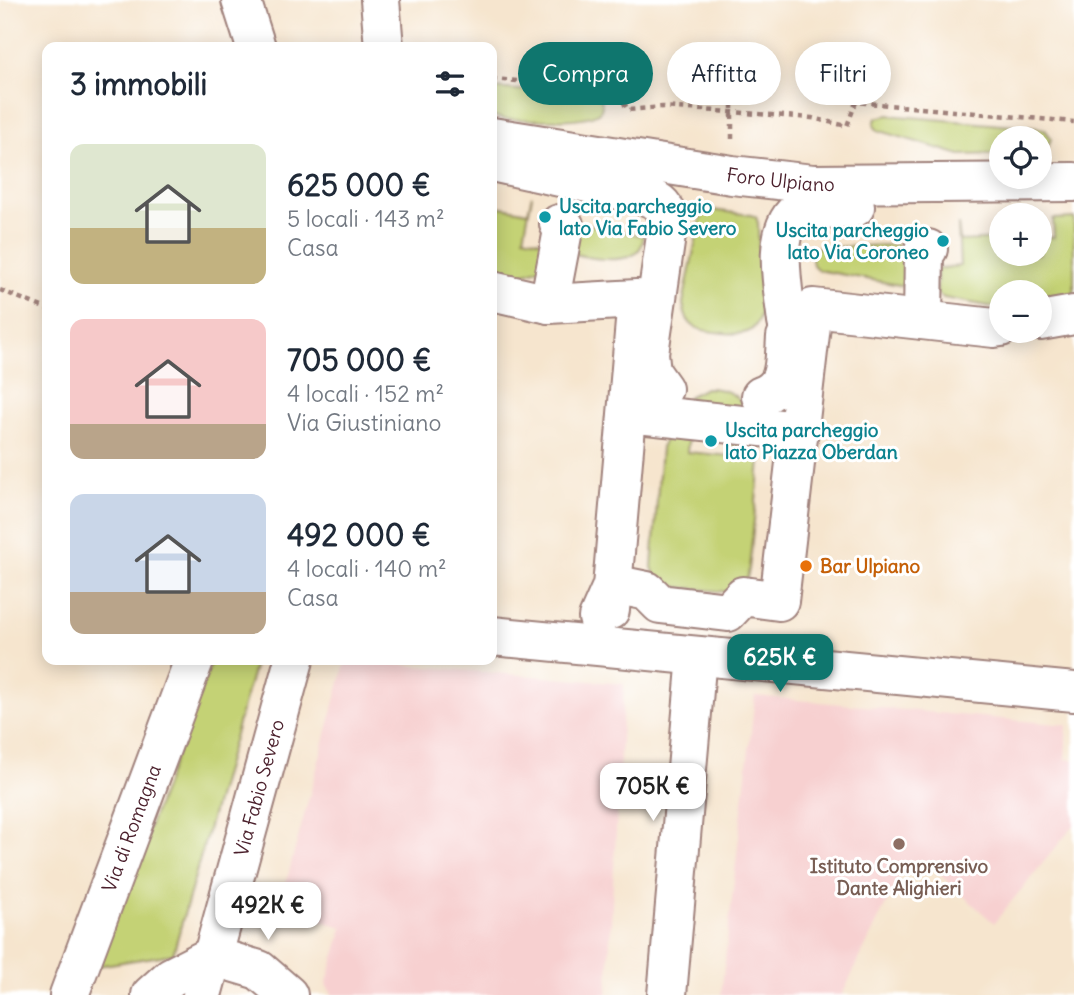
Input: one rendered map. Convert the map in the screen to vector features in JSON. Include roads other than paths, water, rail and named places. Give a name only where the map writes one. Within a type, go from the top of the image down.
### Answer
[{"type":"street","points":[[241,0],[254,42]]},
{"type":"street","points":[[380,0],[384,42]]},
{"type":"street","name":"Foro Ulpiano","points":[[497,138],[732,175],[813,184],[1074,182]]},
{"type":"street","points":[[497,163],[654,199],[663,204],[668,222],[649,354],[651,372],[663,389]]},
{"type":"street","points":[[497,179],[551,188],[585,183]]},
{"type":"street","points":[[761,396],[769,393],[782,379],[787,322],[782,278],[783,232],[786,221],[797,211],[1023,199],[1074,193]]},
{"type":"street","points":[[549,304],[564,225],[559,224]]},
{"type":"street","points":[[923,320],[924,250],[929,249]]},
{"type":"street","points":[[497,292],[549,304],[637,299],[607,607],[647,592],[660,604],[728,612],[743,596],[779,601],[813,308],[989,327]]},
{"type":"street","points":[[1052,319],[1074,315]]},
{"type":"street","points":[[628,413],[712,424],[799,431]]},
{"type":"street","points":[[497,636],[1074,692]]},
{"type":"street","points":[[667,995],[698,656]]},
{"type":"street","name":"Via di Romagna","points":[[69,995],[192,665]]},
{"type":"street","name":"Via Fabio Severo","points":[[202,995],[293,665]]},
{"type":"street","points":[[151,995],[171,976],[212,956],[259,970],[289,995]]},
{"type":"place","name":"Uscita parcheggio lato Via Fabio Severo","points":[[545,217]]},
{"type":"place","name":"Uscita parcheggio lato Via Coroneo","points":[[943,241]]},
{"type":"place","name":"Uscita parcheggio lato Piazza Oberdan","points":[[711,441]]},
{"type":"place","name":"Bar Ulpiano","points":[[806,566]]},
{"type":"place","name":"Istituto Comprensivo Dante Alighieri","points":[[899,844]]}]
